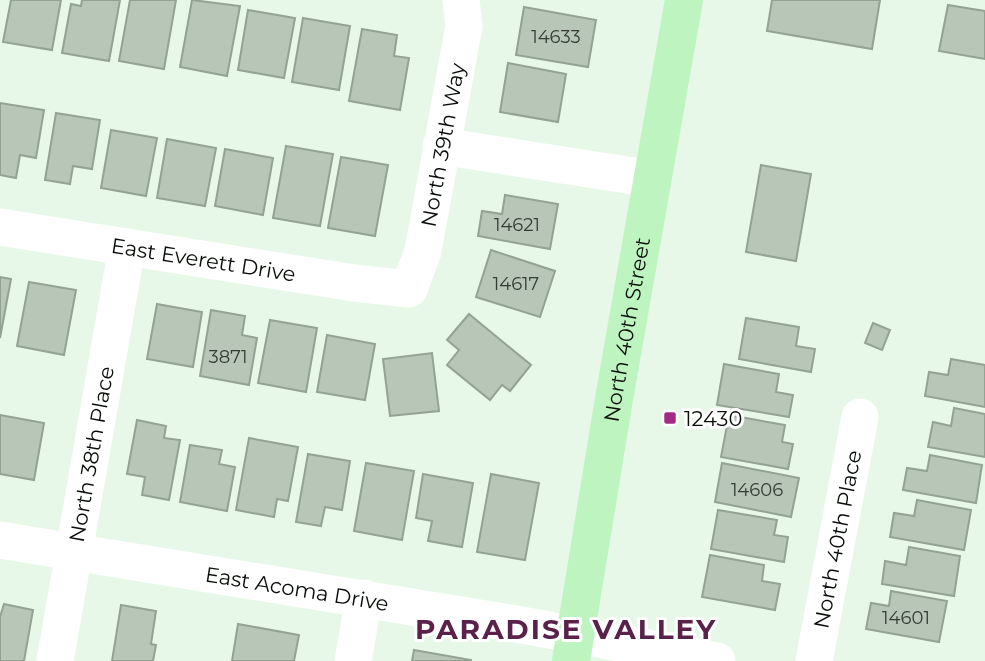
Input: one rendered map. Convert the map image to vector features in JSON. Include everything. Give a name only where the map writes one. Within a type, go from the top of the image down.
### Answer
[{"type":"main road","name":"North 40th Street","points":[[573,648],[684,0]]},
{"type":"street","name":"North 39th Way","points":[[410,289],[423,251],[464,26],[461,0]]},
{"type":"street","points":[[441,146],[653,180]]},
{"type":"street","name":"East Everett Drive","points":[[0,227],[354,283],[410,289]]},
{"type":"street","name":"North 38th Place","points":[[55,661],[127,247]]},
{"type":"street","name":"North 40th Place","points":[[814,661],[860,417]]},
{"type":"street","name":"East Acoma Drive","points":[[0,540],[364,598],[573,648],[717,661]]},
{"type":"street","points":[[353,661],[364,598]]},
{"type":"building","points":[[11,0],[61,0],[52,50],[3,42]]},
{"type":"building","points":[[82,0],[120,0],[109,61],[62,53],[71,4],[81,6]]},
{"type":"building","points":[[130,0],[176,0],[164,69],[119,61]]},
{"type":"building","points":[[192,0],[240,6],[227,76],[180,67]]},
{"type":"building","points":[[772,0],[880,0],[872,49],[767,31]]},
{"type":"building","points":[[948,5],[985,11],[985,59],[939,51]]},
{"type":"building","points":[[524,7],[596,20],[588,67],[516,55]]},
{"type":"building","points":[[248,10],[295,18],[284,78],[238,70]]},
{"type":"building","points":[[303,18],[350,26],[339,90],[292,82]]},
{"type":"building","points":[[362,29],[397,35],[394,56],[409,58],[400,110],[349,101]]},
{"type":"building","points":[[508,63],[566,74],[558,122],[500,112]]},
{"type":"building","points":[[0,103],[44,110],[36,158],[20,155],[16,178],[0,175]]},
{"type":"building","points":[[56,113],[100,120],[92,169],[73,166],[70,184],[45,180]]},
{"type":"building","points":[[111,130],[157,138],[146,196],[101,188]]},
{"type":"building","points":[[167,139],[216,148],[205,206],[157,198]]},
{"type":"building","points":[[286,146],[333,154],[320,226],[273,218]]},
{"type":"building","points":[[225,149],[273,158],[263,215],[215,206]]},
{"type":"building","points":[[341,157],[388,165],[375,236],[328,228]]},
{"type":"building","points":[[761,165],[811,174],[796,261],[746,252]]},
{"type":"building","points":[[505,195],[558,204],[550,249],[478,236],[482,211],[502,214]]},
{"type":"building","points":[[491,250],[555,271],[540,317],[476,297]]},
{"type":"building","points":[[0,277],[11,279],[0,338]]},
{"type":"building","points":[[29,282],[76,290],[64,355],[17,346]]},
{"type":"building","points":[[157,304],[202,312],[193,367],[147,359]]},
{"type":"building","points":[[211,310],[245,316],[242,335],[257,338],[249,385],[200,376]]},
{"type":"building","points":[[469,314],[531,365],[510,391],[502,385],[490,400],[447,365],[459,350],[447,340]]},
{"type":"building","points":[[746,318],[799,327],[796,346],[815,349],[811,372],[739,359]]},
{"type":"building","points":[[270,320],[317,328],[306,392],[258,383]]},
{"type":"building","points":[[873,323],[890,330],[882,350],[865,343]]},
{"type":"building","points":[[327,335],[375,344],[365,400],[317,392]]},
{"type":"building","points":[[432,353],[439,411],[390,416],[383,359]]},
{"type":"building","points":[[951,359],[985,365],[985,407],[925,396],[929,372],[948,375]]},
{"type":"building","points":[[724,364],[779,374],[776,392],[793,395],[789,417],[717,405]]},
{"type":"building","points":[[954,408],[985,414],[985,457],[928,447],[933,422],[951,426]]},
{"type":"building","points":[[0,415],[44,423],[34,480],[0,474]]},
{"type":"building","points":[[729,415],[785,425],[782,442],[793,444],[788,469],[721,457]]},
{"type":"building","points":[[137,420],[166,426],[164,438],[180,440],[169,500],[142,495],[145,477],[127,474]]},
{"type":"building","points":[[249,438],[298,447],[288,501],[277,499],[274,517],[236,510]]},
{"type":"building","points":[[190,445],[222,450],[219,464],[235,467],[227,511],[180,502]]},
{"type":"building","points":[[308,454],[350,461],[342,510],[325,507],[321,526],[296,522]]},
{"type":"building","points":[[930,455],[982,465],[976,503],[903,490],[907,468],[927,471]]},
{"type":"building","points":[[366,463],[414,471],[402,540],[354,531]]},
{"type":"building","points":[[722,463],[799,478],[791,517],[715,502]]},
{"type":"building","points":[[423,474],[473,483],[462,547],[428,541],[432,521],[416,518]]},
{"type":"building","points":[[491,474],[539,483],[525,560],[477,552]]},
{"type":"building","points":[[917,500],[971,510],[964,550],[890,537],[894,513],[914,516]]},
{"type":"building","points":[[718,510],[777,520],[774,535],[788,537],[784,562],[711,549]]},
{"type":"building","points":[[909,547],[960,556],[954,596],[882,584],[885,561],[906,565]]},
{"type":"building","points":[[710,555],[764,565],[762,581],[780,584],[775,610],[702,597]]},
{"type":"building","points":[[891,591],[947,601],[939,642],[866,629],[871,603],[889,606]]},
{"type":"building","points":[[4,604],[33,610],[24,661],[0,661],[0,617]]},
{"type":"building","points":[[121,605],[156,611],[151,644],[156,645],[153,661],[112,661]]},
{"type":"building","points":[[238,624],[299,635],[294,661],[232,661]]},
{"type":"building","points":[[414,650],[471,660],[471,661],[412,661]]},
{"type":"place","name":"12430","points":[[670,418]]},
{"type":"district","name":"PARADISE VALLEY","points":[[566,629]]}]
